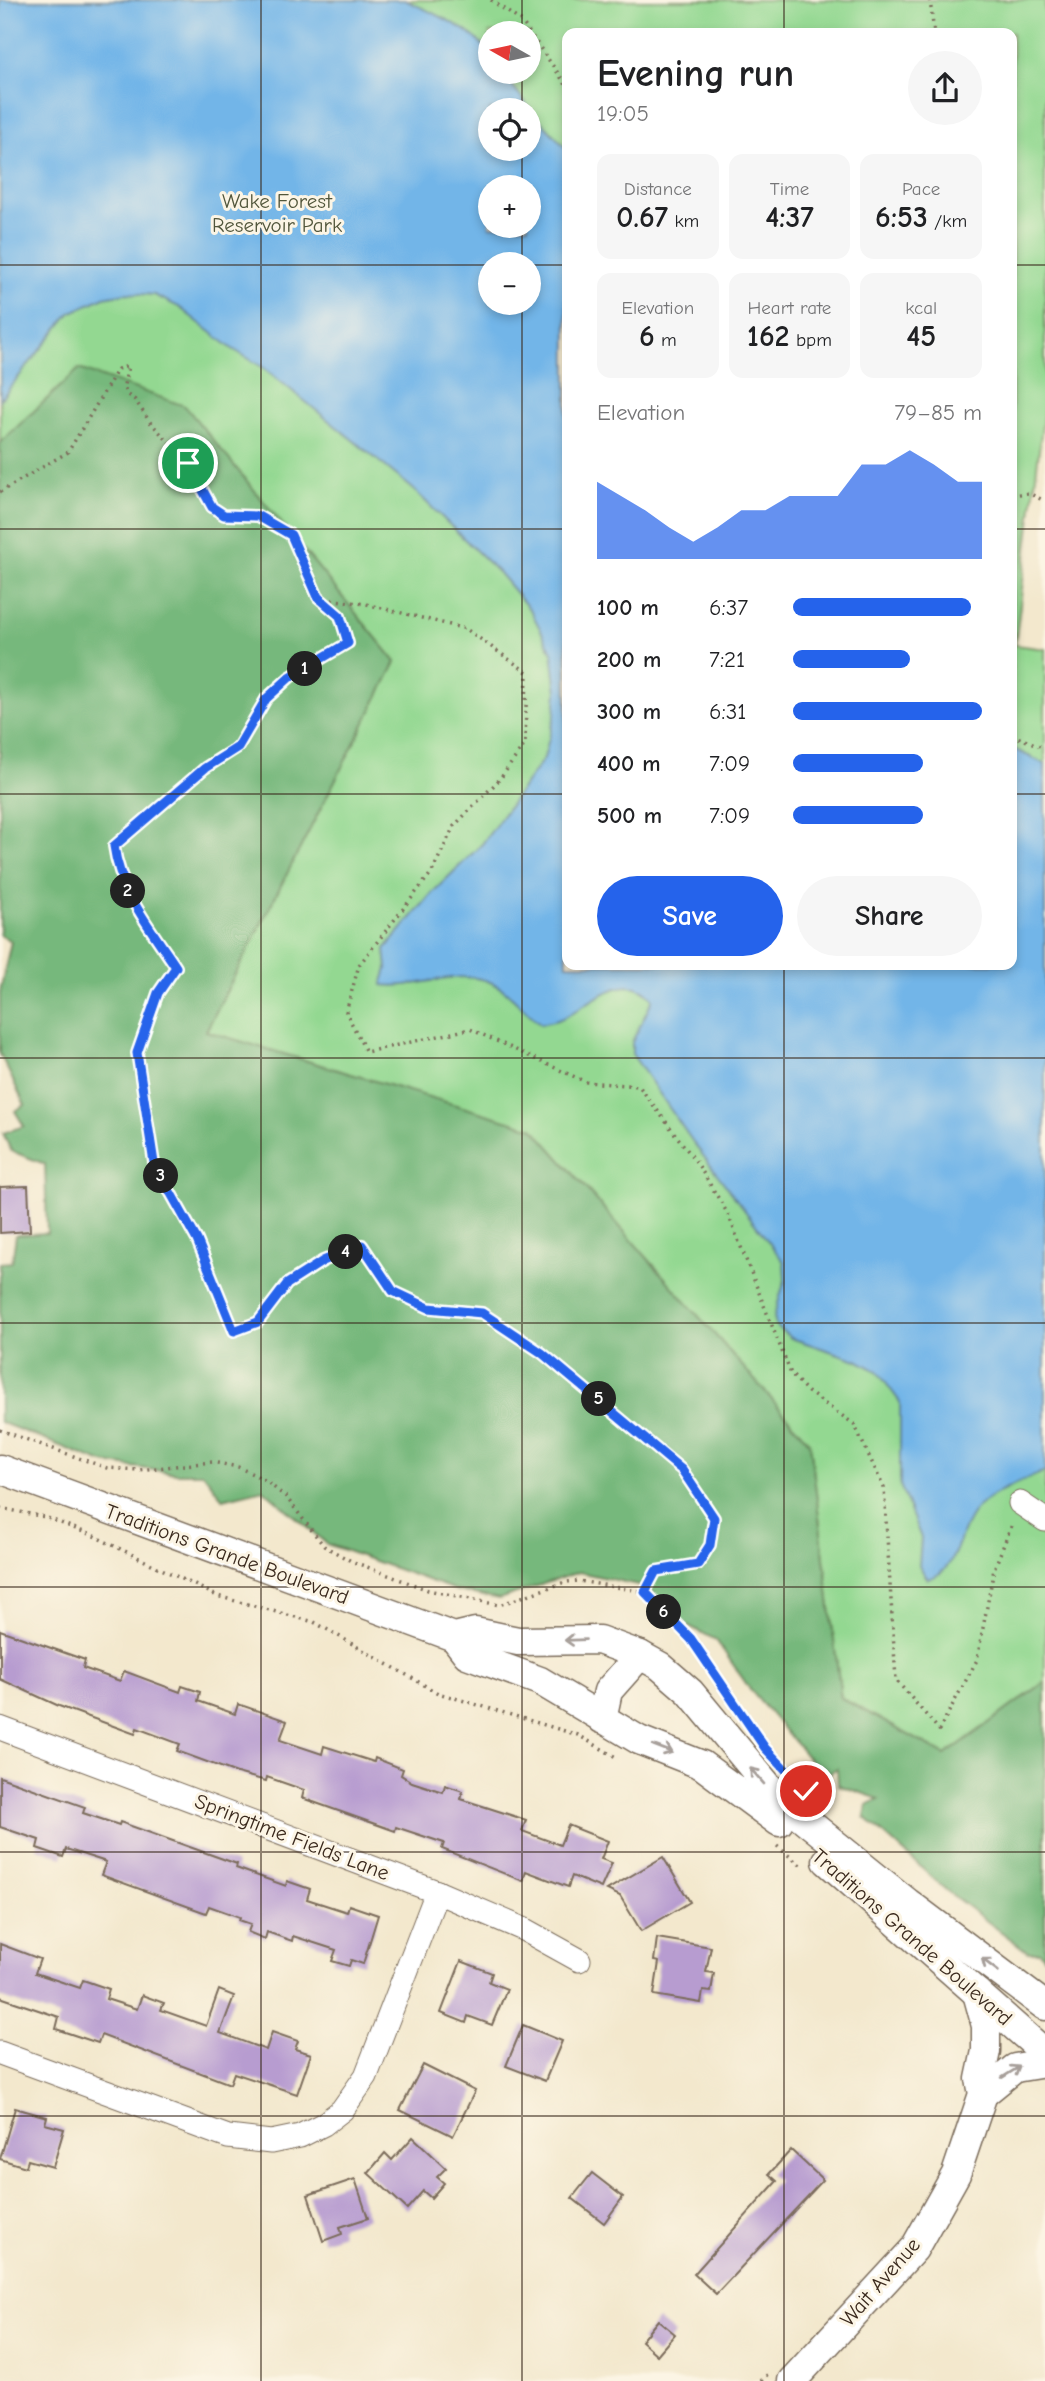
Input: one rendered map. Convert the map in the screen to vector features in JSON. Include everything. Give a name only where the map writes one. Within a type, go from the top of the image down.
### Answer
[{"type":"main road","name":"Traditions Grande Boulevard","points":[[0,1469],[454,1637],[467,1654],[540,1682],[639,1740],[690,1759],[725,1779],[866,1894],[1045,2053]]},
{"type":"main road","name":"Traditions Grande Boulevard","points":[[454,1637],[475,1632],[518,1640],[599,1640],[640,1655],[660,1666],[690,1692],[778,1798],[908,1903],[1045,2006]]},
{"type":"main road","points":[[602,1719],[608,1691],[622,1672],[640,1655]]},
{"type":"main road","name":"Wait Avenue","points":[[792,2381],[914,2249],[956,2174],[983,2094],[980,2079],[986,2051],[986,2026],[977,1993]]},
{"type":"main road","points":[[983,2094],[1015,2068],[1045,2063]]},
{"type":"street","points":[[1020,1503],[1045,1520]]},
{"type":"street","name":"Springtime Fields Lane","points":[[0,1728],[437,1892],[523,1929],[579,1959]]},
{"type":"street","points":[[0,2053],[228,2137],[271,2142],[300,2136],[324,2124],[342,2110],[366,2076],[437,1892]]},
{"type":"path","points":[[491,0],[522,22],[562,79]]},
{"type":"path","points":[[929,0],[933,28]]},
{"type":"path","points":[[0,492],[68,452],[118,369],[128,366],[124,385],[126,394],[135,400],[150,422],[188,463],[212,507],[224,515],[258,516],[291,535],[318,597],[340,616],[348,643],[290,677],[266,699],[238,747],[205,768],[114,846],[117,869],[133,902],[176,967],[158,993],[137,1053],[154,1163],[197,1240],[234,1331],[258,1322],[287,1284],[323,1261],[362,1245],[393,1291],[429,1308],[482,1313],[542,1353],[673,1461],[714,1518],[710,1545],[698,1564],[656,1571],[645,1592]]},
{"type":"path","points":[[1017,494],[1028,493],[1045,501]]},
{"type":"path","points":[[318,597],[366,604],[466,629],[527,672],[525,744],[500,779],[454,826],[432,872],[359,965],[346,1012],[366,1052],[470,1029],[586,1082],[639,1086],[697,1163],[728,1214],[791,1374],[808,1392],[853,1424],[884,1488],[896,1681],[939,1730],[976,1660],[994,1569],[1020,1503]]},
{"type":"path","points":[[1017,737],[1045,748]]},
{"type":"path","points":[[0,1430],[107,1468],[139,1470],[212,1462],[238,1467],[263,1479],[286,1497],[324,1546],[351,1561],[428,1590],[499,1605],[565,1581],[579,1580],[645,1592],[691,1639],[751,1726]]},
{"type":"path","points":[[0,1507],[45,1517],[94,1536],[217,1596],[314,1622],[438,1693],[578,1735],[624,1760]]},
{"type":"path","points":[[771,1841],[809,1872]]},
{"type":"green space","name":"Wake Forest Reservoir Park","points":[[0,0],[1045,0],[1045,402],[1017,629],[1017,28],[562,28],[562,970],[1017,970],[1017,645],[1045,649],[1045,1682],[945,1755],[841,1698],[810,1443],[533,1128],[206,1031],[396,662],[0,445]]},
{"type":"green space","points":[[79,369],[185,406],[396,662],[206,1031],[533,1128],[810,1443],[841,1698],[945,1755],[1045,1682],[1045,1958],[1040,1952],[1028,1952],[947,1891],[865,1817],[867,1805],[879,1799],[838,1785],[837,1768],[824,1777],[752,1692],[716,1640],[683,1623],[647,1587],[579,1572],[499,1599],[458,1591],[327,1544],[263,1489],[223,1499],[203,1473],[176,1473],[103,1463],[0,1422],[0,1263],[12,1262],[16,1235],[47,1233],[45,1164],[11,1151],[3,1133],[24,1126],[15,1111],[25,1105],[0,1054],[0,992],[11,941],[0,935],[0,443]]},
{"type":"water","points":[[0,0],[405,0],[452,23],[478,41],[478,84],[511,84],[522,98],[478,98],[478,161],[541,161],[541,121],[562,144],[562,970],[1017,970],[1017,750],[1045,764],[1045,1471],[1006,1488],[979,1506],[967,1522],[951,1560],[938,1574],[928,1579],[919,1566],[921,1538],[900,1485],[900,1402],[877,1371],[857,1360],[791,1338],[776,1326],[774,1316],[785,1280],[784,1262],[695,1145],[632,1054],[632,1042],[653,999],[643,990],[632,986],[620,987],[595,998],[563,1018],[541,1024],[497,985],[478,978],[382,985],[387,969],[385,949],[433,892],[482,844],[544,758],[555,715],[557,692],[552,652],[531,611],[499,573],[412,488],[264,368],[231,348],[179,307],[154,295],[126,293],[104,297],[70,313],[0,400]]},
{"type":"building","points":[[28,1186],[30,1231],[0,1233],[0,1187]]},
{"type":"building","points":[[0,1630],[85,1660],[83,1668],[120,1681],[124,1671],[180,1692],[182,1686],[200,1692],[198,1701],[235,1714],[238,1704],[287,1721],[280,1740],[322,1754],[324,1746],[374,1762],[375,1758],[403,1769],[401,1775],[412,1782],[443,1792],[445,1785],[463,1791],[461,1799],[526,1820],[522,1831],[560,1845],[568,1825],[608,1841],[601,1859],[612,1863],[601,1888],[572,1876],[568,1887],[526,1871],[523,1881],[442,1849],[444,1843],[396,1827],[395,1831],[302,1798],[304,1790],[267,1777],[266,1781],[237,1773],[177,1751],[180,1744],[137,1728],[135,1734],[59,1706],[0,1679]]},
{"type":"building","points":[[0,1777],[85,1807],[83,1813],[119,1825],[120,1822],[237,1864],[236,1868],[286,1886],[287,1881],[310,1889],[307,1899],[347,1912],[349,1905],[378,1915],[363,1964],[351,1960],[349,1966],[332,1961],[336,1950],[293,1936],[292,1941],[267,1932],[265,1939],[248,1932],[251,1924],[239,1920],[240,1917],[209,1906],[206,1913],[101,1875],[106,1862],[66,1849],[63,1857],[37,1848],[39,1840],[0,1827]]},
{"type":"building","points":[[663,1857],[690,1902],[641,1931],[620,1896],[607,1890]]},
{"type":"building","points":[[657,1938],[711,1947],[706,1972],[714,1973],[711,1992],[703,1991],[701,2003],[654,1995],[659,1962],[654,1961]]},
{"type":"building","points":[[0,1944],[40,1959],[35,1973],[80,1988],[83,1980],[109,1989],[106,1999],[137,2009],[142,1995],[164,2003],[161,2010],[206,2026],[219,1990],[234,1996],[220,2033],[266,2050],[272,2032],[298,2041],[295,2049],[311,2054],[297,2094],[234,2073],[230,2084],[101,2035],[98,2043],[56,2029],[59,2017],[0,1997]]},
{"type":"building","points":[[461,1961],[492,1973],[489,1982],[507,1989],[492,2025],[468,2016],[466,2023],[441,2013]]},
{"type":"building","points":[[523,2025],[562,2041],[545,2081],[506,2066]]},
{"type":"building","points":[[423,2065],[475,2091],[453,2136],[400,2110]]},
{"type":"building","points":[[15,2108],[47,2117],[45,2124],[64,2129],[53,2167],[28,2160],[26,2167],[0,2159]]},
{"type":"building","points":[[413,2137],[446,2168],[437,2177],[444,2183],[431,2198],[423,2191],[407,2209],[368,2173],[385,2153],[392,2160]]},
{"type":"building","points":[[791,2150],[823,2180],[716,2294],[694,2274],[777,2181],[769,2174]]},
{"type":"building","points":[[592,2173],[623,2197],[604,2223],[572,2198]]},
{"type":"building","points":[[355,2179],[368,2218],[340,2227],[342,2234],[323,2241],[308,2195]]},
{"type":"building","points":[[658,2320],[675,2334],[657,2355],[641,2341]]},
{"type":"route","points":[[188,463],[212,507],[224,515],[258,516],[291,535],[318,597],[340,616],[348,643],[290,677],[266,699],[238,747],[205,768],[114,846],[117,869],[133,902],[176,967],[158,993],[137,1053],[154,1163],[197,1240],[234,1331],[258,1322],[287,1284],[323,1261],[362,1245],[393,1291],[429,1308],[482,1313],[542,1353],[682,1470],[714,1518],[710,1545],[698,1564],[656,1571],[645,1592],[691,1639],[737,1703],[765,1748],[806,1791]]}]
